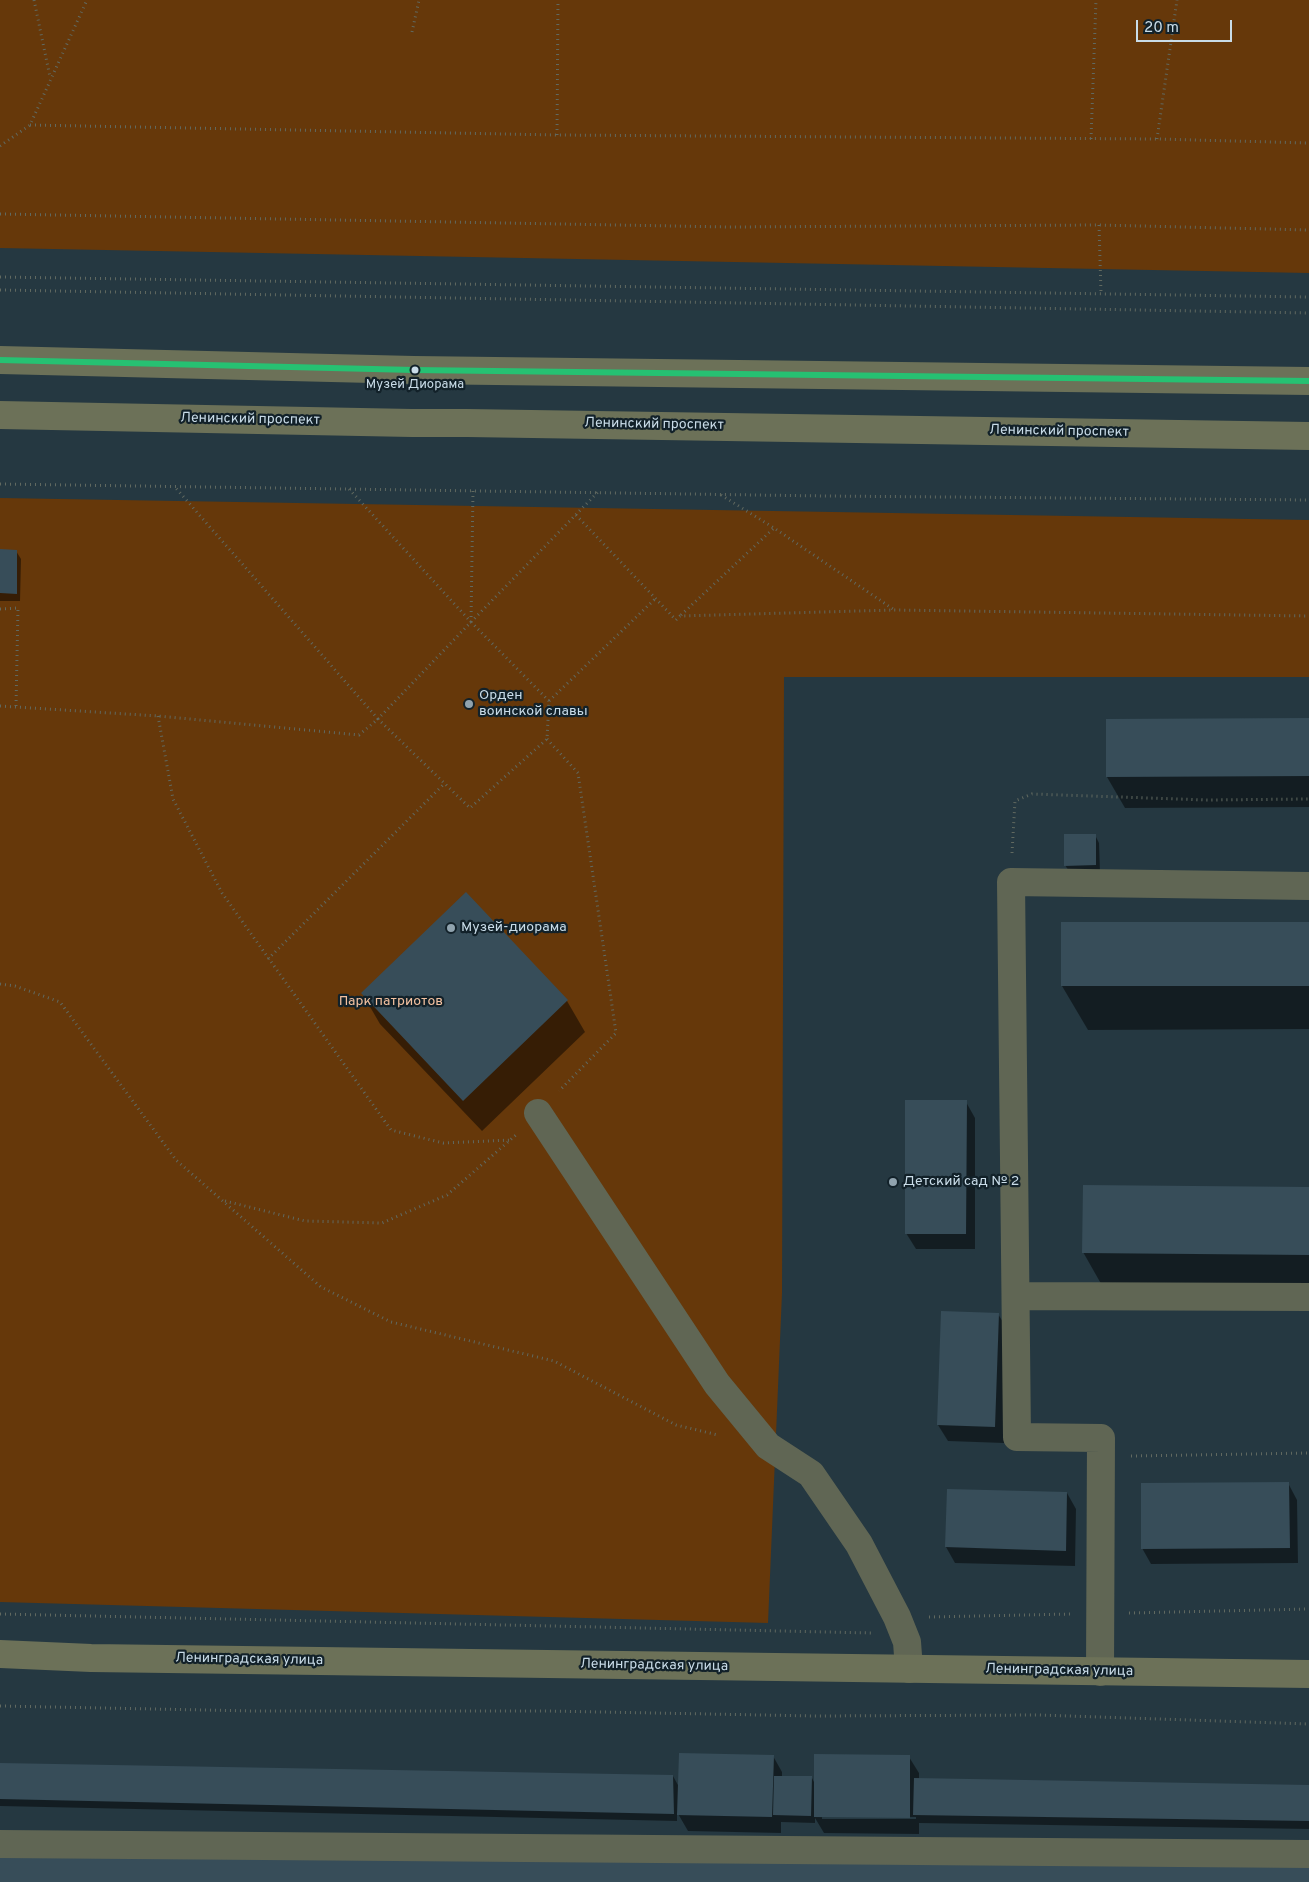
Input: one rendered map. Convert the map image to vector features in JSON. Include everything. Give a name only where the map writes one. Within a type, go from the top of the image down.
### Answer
[{"type":"main road","points":[[0,360],[414,370],[1309,381]]},
{"type":"main road","name":"Ленинский проспект","points":[[0,415],[402,423],[1309,436]]},
{"type":"main road","name":"Ленинградская улица","points":[[0,1654],[91,1658],[1309,1674]]},
{"type":"lane","points":[[1100,1672],[1102,1613],[1101,1438],[1017,1437],[1011,882],[1309,886]]},
{"type":"lane","points":[[538,1113],[716,1384],[768,1446],[812,1474],[859,1544],[908,1642],[909,1669]]},
{"type":"lane","points":[[1016,1296],[1309,1297]]},
{"type":"lane","points":[[0,1844],[1309,1854]]},
{"type":"path","points":[[34,0],[51,78]]},
{"type":"path","points":[[0,146],[30,126],[86,0]]},
{"type":"path","points":[[412,32],[419,0]]},
{"type":"path","points":[[557,135],[558,0]]},
{"type":"path","points":[[1091,139],[1096,0]]},
{"type":"path","points":[[1157,139],[1177,0]]},
{"type":"path","points":[[30,126],[557,135],[1157,139],[1309,143]]},
{"type":"path","points":[[0,214],[729,226],[1099,225],[1309,230]]},
{"type":"path","points":[[1099,225],[1101,293]]},
{"type":"path","points":[[0,277],[465,286],[1309,297]]},
{"type":"path","points":[[0,290],[1309,313]]},
{"type":"path","points":[[0,484],[1309,500]]},
{"type":"path","points":[[174,486],[378,719],[470,808],[547,739]]},
{"type":"path","points":[[349,488],[471,622],[549,701]]},
{"type":"path","points":[[471,622],[472,490]]},
{"type":"path","points":[[0,706],[158,716],[359,735],[378,719],[598,492]]},
{"type":"path","points":[[721,494],[894,610]]},
{"type":"path","points":[[576,515],[676,620],[774,528]]},
{"type":"path","points":[[225,1201],[304,1221],[382,1223],[447,1195],[512,1140],[616,1033],[578,774],[547,739],[549,701],[655,599]]},
{"type":"path","points":[[0,609],[18,608],[16,706]]},
{"type":"path","points":[[680,616],[894,610],[1309,616]]},
{"type":"path","points":[[158,716],[173,799],[222,893],[391,1130],[443,1143],[512,1140]]},
{"type":"path","points":[[268,958],[445,783]]},
{"type":"path","points":[[1011,882],[1015,801],[1032,794],[1207,800],[1309,799]]},
{"type":"path","points":[[0,984],[15,986],[60,1002],[176,1160],[321,1287],[391,1322],[554,1361],[676,1425],[722,1436]]},
{"type":"path","points":[[1100,1457],[1309,1452]]},
{"type":"path","points":[[0,1614],[879,1633],[897,1617],[1309,1609]]},
{"type":"path","points":[[0,1706],[255,1711],[547,1712],[815,1716],[1039,1715],[1309,1724]]},
{"type":"green space","points":[[0,0],[1309,0],[1309,273],[0,248]]},
{"type":"green space","name":"Парк патриотов","points":[[0,498],[1309,520],[1309,677],[784,677],[782,1293],[768,1623],[0,1602]]},
{"type":"building","points":[[0,549],[17,550],[17,594],[0,593]]},
{"type":"building","points":[[1309,718],[1309,776],[1106,777],[1106,719]]},
{"type":"building","points":[[1064,834],[1096,834],[1096,865],[1064,866]]},
{"type":"building","points":[[466,892],[568,1000],[463,1101],[361,993]]},
{"type":"building","points":[[1061,922],[1309,922],[1309,986],[1061,986]]},
{"type":"building","points":[[905,1100],[967,1100],[966,1234],[905,1234]]},
{"type":"building","points":[[1083,1185],[1309,1187],[1309,1255],[1082,1253]]},
{"type":"building","points":[[941,1311],[999,1313],[995,1427],[937,1425]]},
{"type":"building","points":[[1289,1482],[1290,1548],[1141,1549],[1141,1483]]},
{"type":"building","points":[[947,1489],[1067,1492],[1066,1551],[945,1547]]},
{"type":"building","points":[[679,1753],[774,1755],[772,1817],[677,1815]]},
{"type":"building","points":[[814,1754],[910,1755],[910,1818],[814,1817]]},
{"type":"building","points":[[0,1763],[673,1775],[674,1814],[0,1799]]},
{"type":"building","points":[[774,1776],[812,1776],[811,1816],[773,1815]]},
{"type":"building","points":[[914,1778],[1309,1785],[1309,1821],[913,1815]]},
{"type":"building","points":[[0,1847],[1309,1860],[1309,1882],[0,1882]]},
{"type":"transit line","points":[[0,360],[414,370],[1309,381]]},
{"type":"place","name":"Музей Диорама","points":[[415,370]]},
{"type":"place","name":"Орден воинской славы","points":[[469,704]]},
{"type":"place","name":"Музей-диорама","points":[[451,928]]},
{"type":"place","name":"Детский сад № 2","points":[[893,1182]]}]
